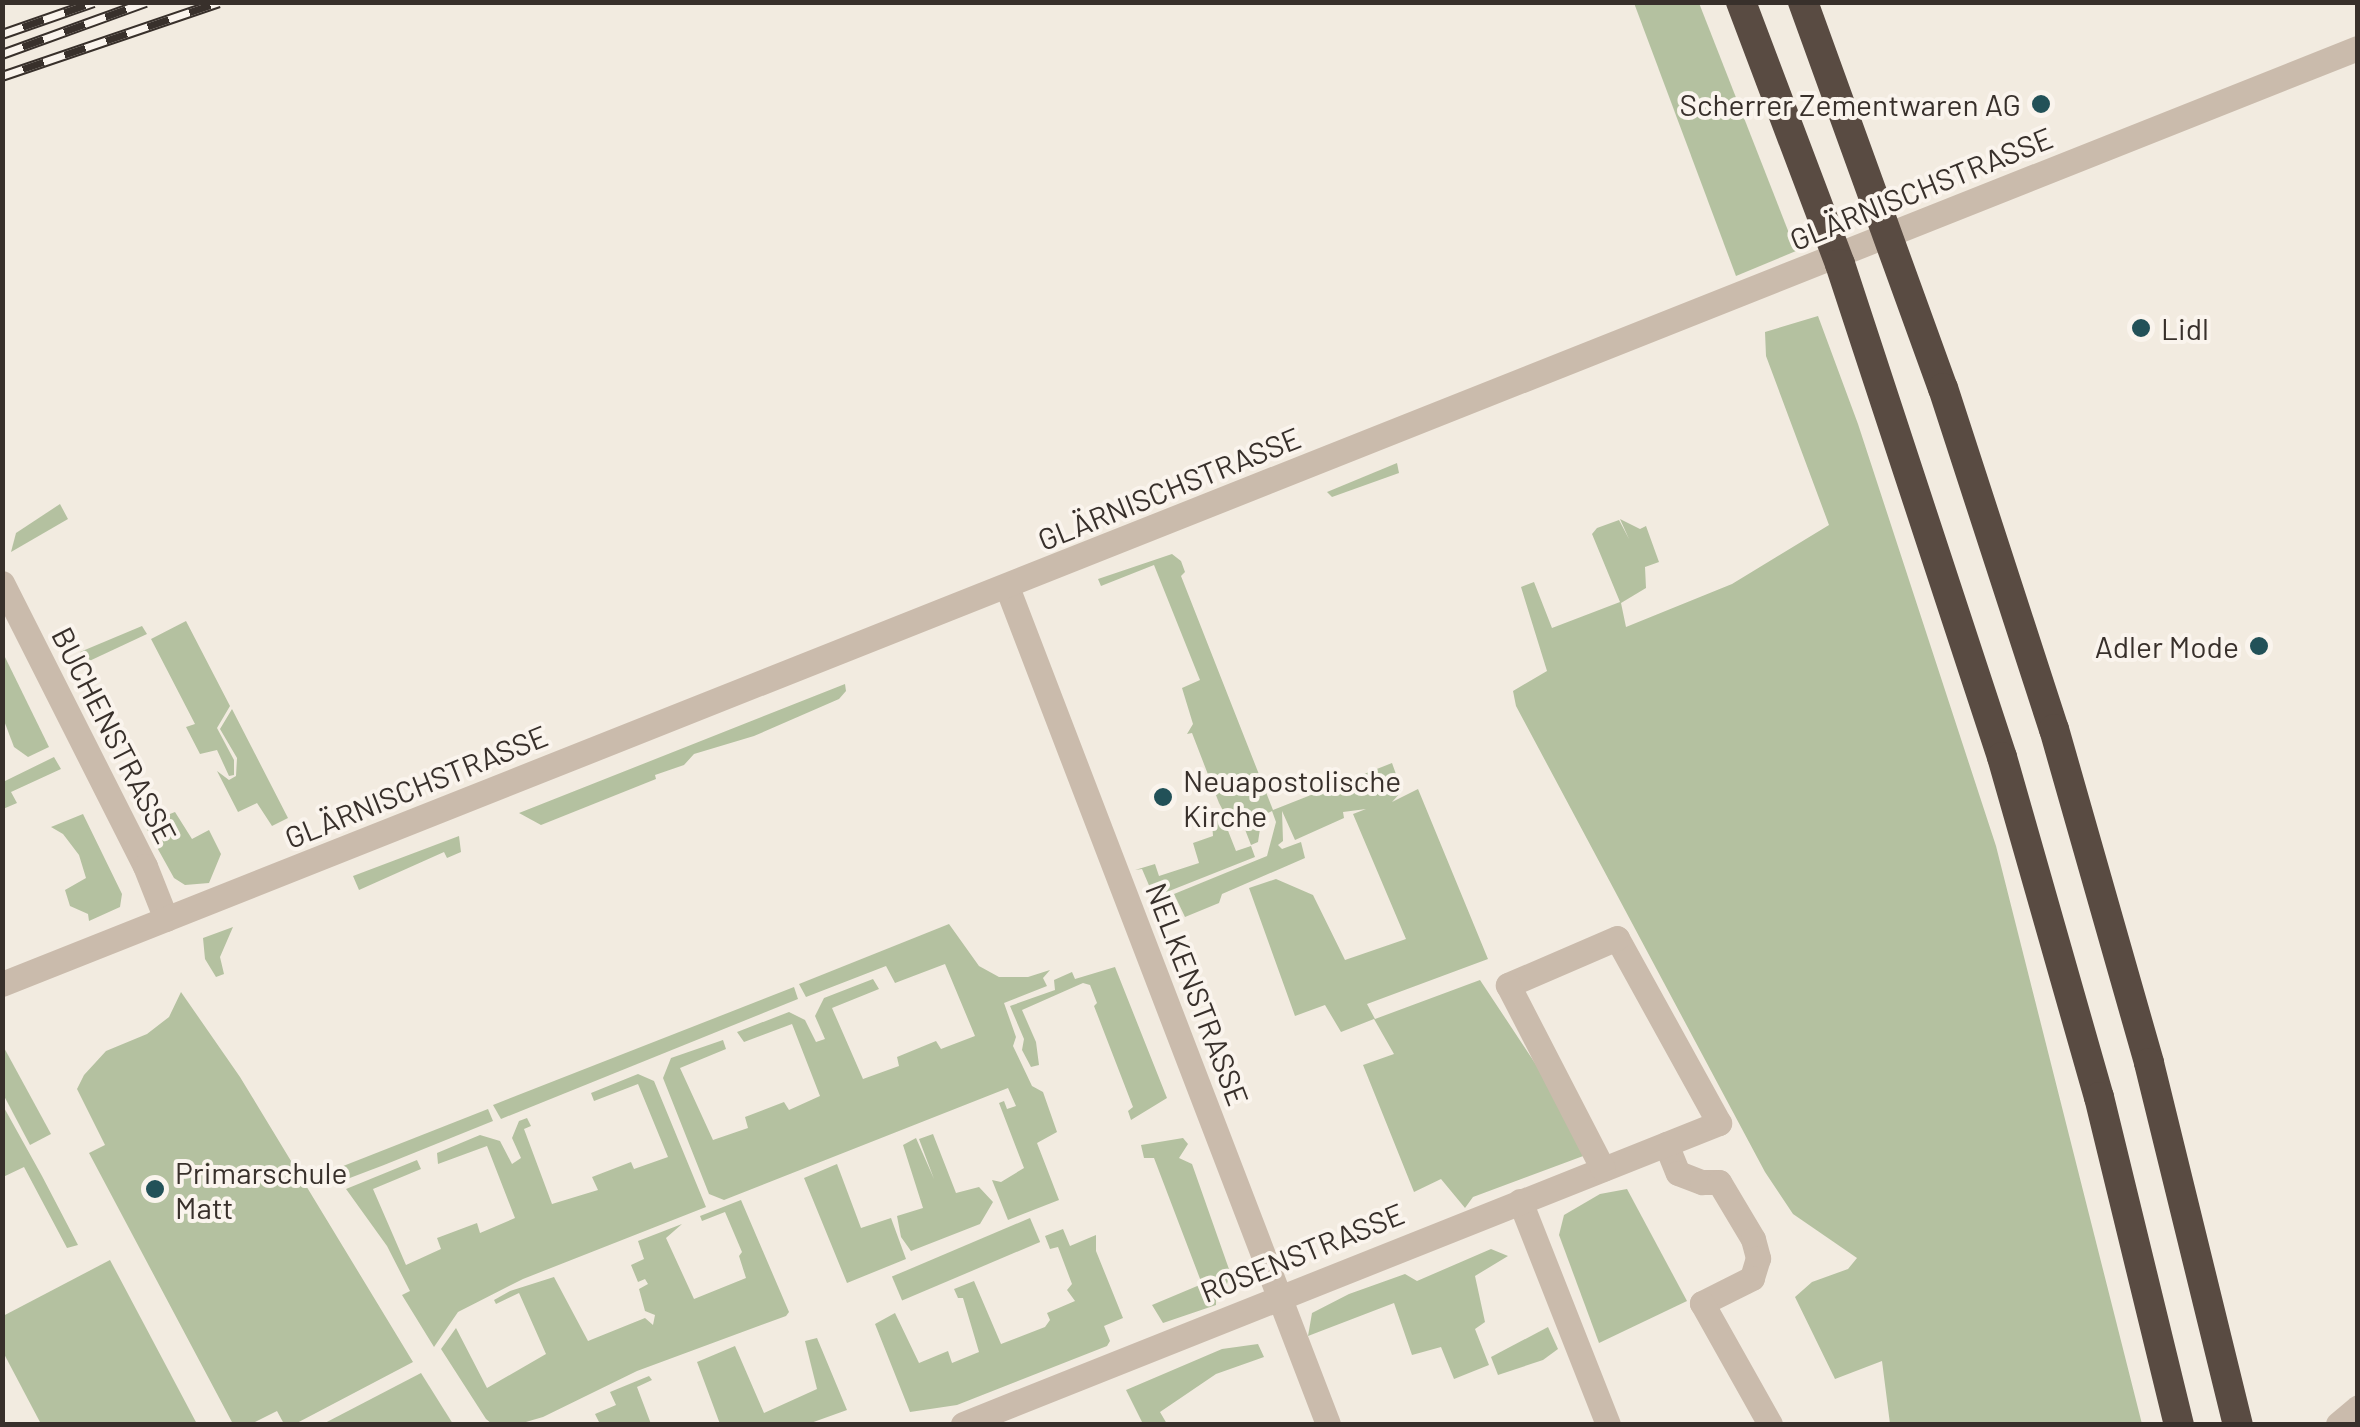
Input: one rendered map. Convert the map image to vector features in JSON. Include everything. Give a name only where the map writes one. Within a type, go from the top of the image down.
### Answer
[{"type":"highway","points":[[1741,2],[1840,264],[1992,722],[2099,1096],[2179,1424]]},
{"type":"highway","points":[[1803,2],[1943,388],[2054,729],[2149,1063],[2238,1424]]},
{"type":"street","name":"GLÄRNISCHSTRASSE","points":[[2,984],[2358,48]]},
{"type":"street","name":"BUCHENSTRASSE","points":[[2,583],[145,866],[166,918]]},
{"type":"street","name":"NELKENSTRASSE","points":[[1007,587],[1328,1424]]},
{"type":"street","name":"ROSENSTRASSE","points":[[962,1424],[1278,1296],[1603,1169],[1719,1122],[1617,938],[1508,985],[1603,1169]]},
{"type":"street","points":[[1666,1144],[1678,1173],[1702,1182],[1719,1182],[1753,1240],[1758,1258],[1752,1278],[1702,1303],[1770,1424]]},
{"type":"street","points":[[1520,1201],[1608,1424]]},
{"type":"street","points":[[2338,1424],[2358,1408]]},
{"type":"green space","points":[[1634,3],[1699,3],[1796,251],[1736,276]]},
{"type":"green space","points":[[1818,316],[1858,424],[1996,846],[2142,1424],[1890,1424],[1882,1361],[1835,1379],[1795,1297],[1812,1282],[1848,1269],[1857,1258],[1793,1214],[1765,1172],[1516,706],[1513,691],[1547,671],[1521,587],[1534,582],[1552,628],[1620,602],[1592,534],[1597,528],[1619,520],[1629,539],[1620,519],[1640,529],[1646,526],[1659,562],[1645,567],[1646,588],[1621,603],[1626,627],[1732,584],[1829,525],[1766,356],[1765,332]]},
{"type":"green space","points":[[1397,463],[1399,473],[1332,497],[1327,492]]},
{"type":"green space","points":[[60,504],[68,519],[11,552],[16,533]]},
{"type":"green space","points":[[1172,554],[1181,561],[1185,572],[1181,576],[1273,810],[1392,763],[1402,791],[1392,802],[1418,789],[1488,959],[1367,1004],[1375,1019],[1480,980],[1594,1152],[1473,1197],[1465,1208],[1441,1179],[1414,1192],[1363,1065],[1394,1054],[1374,1019],[1341,1032],[1325,1005],[1295,1016],[1249,888],[1276,879],[1313,895],[1345,960],[1406,939],[1353,814],[1366,809],[1343,812],[1344,818],[1295,840],[1282,811],[1283,841],[1278,845],[1282,849],[1301,842],[1305,858],[1222,894],[1219,903],[1185,917],[1174,894],[1267,856],[1276,822],[1272,811],[1262,816],[1258,842],[1251,845],[1241,819],[1229,822],[1219,803],[1192,733],[1187,734],[1193,724],[1182,688],[1200,680],[1154,565],[1101,586],[1098,579]]},
{"type":"green space","points":[[186,621],[230,706],[217,728],[234,760],[234,775],[229,776],[217,750],[200,754],[186,727],[195,724],[151,639]]},
{"type":"green space","points":[[142,626],[147,634],[85,663],[80,652]]},
{"type":"green space","points":[[3,653],[49,747],[28,757],[14,747],[3,718]]},
{"type":"green space","points":[[845,684],[846,691],[839,699],[754,736],[694,754],[684,765],[655,775],[656,779],[541,825],[519,813]]},
{"type":"green space","points":[[232,709],[288,818],[272,826],[257,803],[238,812],[217,771],[229,780],[236,776],[237,758],[220,729]]},
{"type":"green space","points":[[54,757],[61,769],[11,792],[17,803],[3,809],[3,782]]},
{"type":"green space","points":[[175,812],[192,839],[209,830],[221,854],[209,883],[185,885],[174,878],[144,824]]},
{"type":"green space","points":[[83,814],[122,894],[120,907],[89,921],[88,914],[70,906],[65,890],[86,878],[79,855],[63,834],[51,827]]},
{"type":"green space","points":[[1223,818],[1236,851],[1251,846],[1255,857],[1154,897],[1142,869],[1135,870],[1155,864],[1159,876],[1199,863],[1193,843],[1213,836],[1212,823]]},
{"type":"green space","points":[[459,836],[461,852],[447,858],[444,852],[359,890],[353,876]]},
{"type":"green space","points":[[949,924],[979,966],[999,977],[1028,977],[1050,970],[1043,978],[1047,986],[1004,1003],[1016,1037],[1013,1046],[1032,1086],[1043,1092],[1057,1132],[1037,1143],[1059,1200],[1008,1220],[992,1180],[1001,1182],[1024,1168],[999,1103],[1004,1101],[1007,1109],[1016,1106],[1008,1088],[724,1200],[709,1194],[663,1078],[671,1058],[723,1040],[726,1049],[680,1068],[713,1140],[748,1128],[745,1117],[784,1102],[789,1110],[820,1096],[792,1024],[744,1042],[737,1032],[789,1012],[805,1020],[816,1042],[825,1039],[815,1016],[824,998],[873,979],[879,989],[832,1008],[863,1079],[899,1066],[897,1057],[936,1041],[941,1049],[975,1036],[945,964],[895,983],[886,966],[806,997],[799,984]]},
{"type":"green space","points":[[233,927],[220,957],[224,974],[216,977],[205,959],[203,938]]},
{"type":"green space","points":[[1115,967],[1167,1098],[1131,1120],[1128,1111],[1133,1107],[1094,1006],[1097,1003],[1090,985],[1083,983],[1022,1010],[1036,1042],[1039,1065],[1031,1067],[1022,1050],[1024,1039],[1010,1006],[1055,990],[1054,980],[1072,972],[1075,979]]},
{"type":"green space","points":[[794,987],[798,999],[501,1119],[493,1105]]},
{"type":"green space","points":[[181,992],[240,1077],[413,1362],[295,1424],[284,1424],[277,1411],[251,1424],[233,1424],[89,1153],[105,1145],[77,1089],[84,1075],[106,1051],[147,1034],[169,1017]]},
{"type":"green space","points":[[2,1044],[51,1134],[30,1145],[3,1094]]},
{"type":"green space","points":[[638,1074],[654,1081],[706,1207],[523,1279],[458,1312],[434,1347],[402,1295],[410,1291],[387,1246],[346,1189],[417,1160],[421,1169],[373,1189],[406,1265],[441,1249],[437,1238],[477,1223],[480,1233],[515,1218],[487,1146],[438,1164],[437,1153],[480,1135],[500,1141],[512,1164],[521,1158],[512,1138],[519,1121],[527,1118],[531,1126],[524,1129],[552,1204],[598,1190],[592,1177],[631,1162],[634,1169],[668,1157],[638,1084],[594,1101],[591,1093]]},
{"type":"green space","points":[[2,1104],[78,1245],[67,1248],[24,1167],[3,1177]]},
{"type":"green space","points":[[488,1109],[493,1121],[384,1165],[334,1184],[328,1172]]},
{"type":"green space","points":[[933,1134],[956,1193],[979,1187],[993,1202],[980,1224],[911,1251],[901,1237],[897,1216],[923,1208],[903,1145],[916,1138],[934,1179],[919,1139]]},
{"type":"green space","points":[[1183,1138],[1188,1144],[1179,1158],[1192,1164],[1230,1272],[1227,1284],[1216,1296],[1216,1305],[1163,1323],[1152,1305],[1202,1284],[1154,1158],[1144,1158],[1141,1145]]},
{"type":"green space","points":[[837,1164],[861,1228],[891,1218],[906,1259],[847,1283],[804,1178]]},
{"type":"green space","points":[[1627,1189],[1687,1301],[1599,1343],[1559,1235],[1564,1215],[1600,1194]]},
{"type":"green space","points":[[741,1200],[789,1312],[786,1316],[637,1371],[543,1417],[519,1424],[492,1424],[486,1419],[441,1349],[456,1328],[487,1388],[546,1354],[519,1293],[496,1304],[494,1300],[510,1291],[554,1277],[588,1341],[645,1318],[653,1325],[655,1315],[645,1311],[639,1289],[648,1284],[645,1279],[638,1282],[631,1265],[644,1259],[638,1241],[682,1224],[666,1238],[694,1299],[746,1278],[739,1256],[742,1252],[725,1212],[702,1221],[700,1216]]},
{"type":"green space","points":[[1030,1218],[1040,1242],[902,1301],[892,1277]]},
{"type":"green space","points":[[1063,1229],[1070,1246],[1096,1235],[1096,1251],[1123,1318],[1104,1326],[1110,1341],[1107,1346],[957,1405],[910,1412],[875,1324],[895,1313],[919,1363],[948,1351],[952,1363],[979,1352],[963,1298],[958,1298],[954,1289],[974,1281],[1001,1344],[1045,1327],[1050,1320],[1047,1313],[1075,1301],[1067,1290],[1072,1284],[1058,1247],[1050,1249],[1045,1236]]},
{"type":"green space","points":[[1491,1249],[1508,1256],[1475,1276],[1485,1322],[1475,1329],[1489,1365],[1454,1379],[1441,1347],[1412,1355],[1394,1303],[1308,1336],[1312,1313],[1349,1294],[1405,1274],[1417,1281]]},
{"type":"green space","points":[[110,1260],[197,1424],[41,1424],[3,1352],[3,1316]]},
{"type":"green space","points":[[1548,1327],[1558,1349],[1543,1360],[1498,1375],[1491,1357]]},
{"type":"green space","points":[[817,1338],[847,1410],[808,1424],[720,1424],[697,1362],[735,1346],[764,1413],[817,1389],[805,1341]]},
{"type":"green space","points":[[1258,1344],[1264,1357],[1216,1374],[1160,1412],[1167,1424],[1143,1424],[1126,1390],[1222,1349]]},
{"type":"green space","points":[[421,1373],[453,1424],[323,1424]]},
{"type":"green space","points":[[649,1376],[652,1380],[637,1387],[651,1424],[600,1424],[595,1414],[616,1405],[610,1392]]},
{"type":"railway","points":[[2,34],[94,2]]},
{"type":"railway","points":[[2,54],[146,2]]},
{"type":"railway","points":[[2,76],[219,2]]},
{"type":"place","name":"Scherrer Zementwaren AG","points":[[2041,104]]},
{"type":"place","name":"Lidl","points":[[2141,328]]},
{"type":"place","name":"Adler Mode","points":[[2259,646]]},
{"type":"place","name":"Neuapostolische Kirche","points":[[1163,797]]},
{"type":"place","name":"Primarschule Matt","points":[[155,1189]]}]
